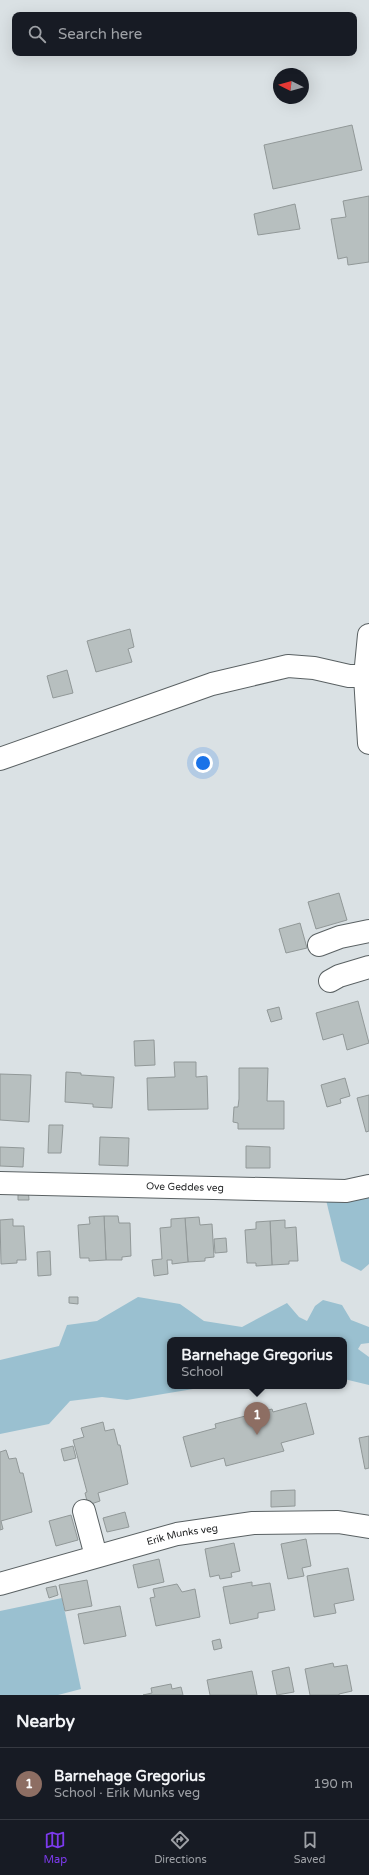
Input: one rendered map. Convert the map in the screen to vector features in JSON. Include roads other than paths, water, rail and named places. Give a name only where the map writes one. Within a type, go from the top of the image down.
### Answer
[{"type":"street","points":[[369,635],[365,676],[365,710],[369,743]]},
{"type":"street","points":[[0,759],[212,684],[288,666],[314,668],[349,676],[365,676]]},
{"type":"street","points":[[319,945],[340,937],[369,930]]},
{"type":"street","points":[[330,981],[339,976],[369,967]]},
{"type":"street","name":"Ove Geddes veg","points":[[0,1182],[346,1191],[369,1186]]},
{"type":"street","points":[[84,1511],[96,1556]]},
{"type":"street","name":"Erik Munks veg","points":[[0,1582],[46,1572],[96,1556],[177,1534],[253,1523],[338,1522],[369,1526]]},
{"type":"place","name":"Barnehage Gregorius","points":[[257,1435]]}]
